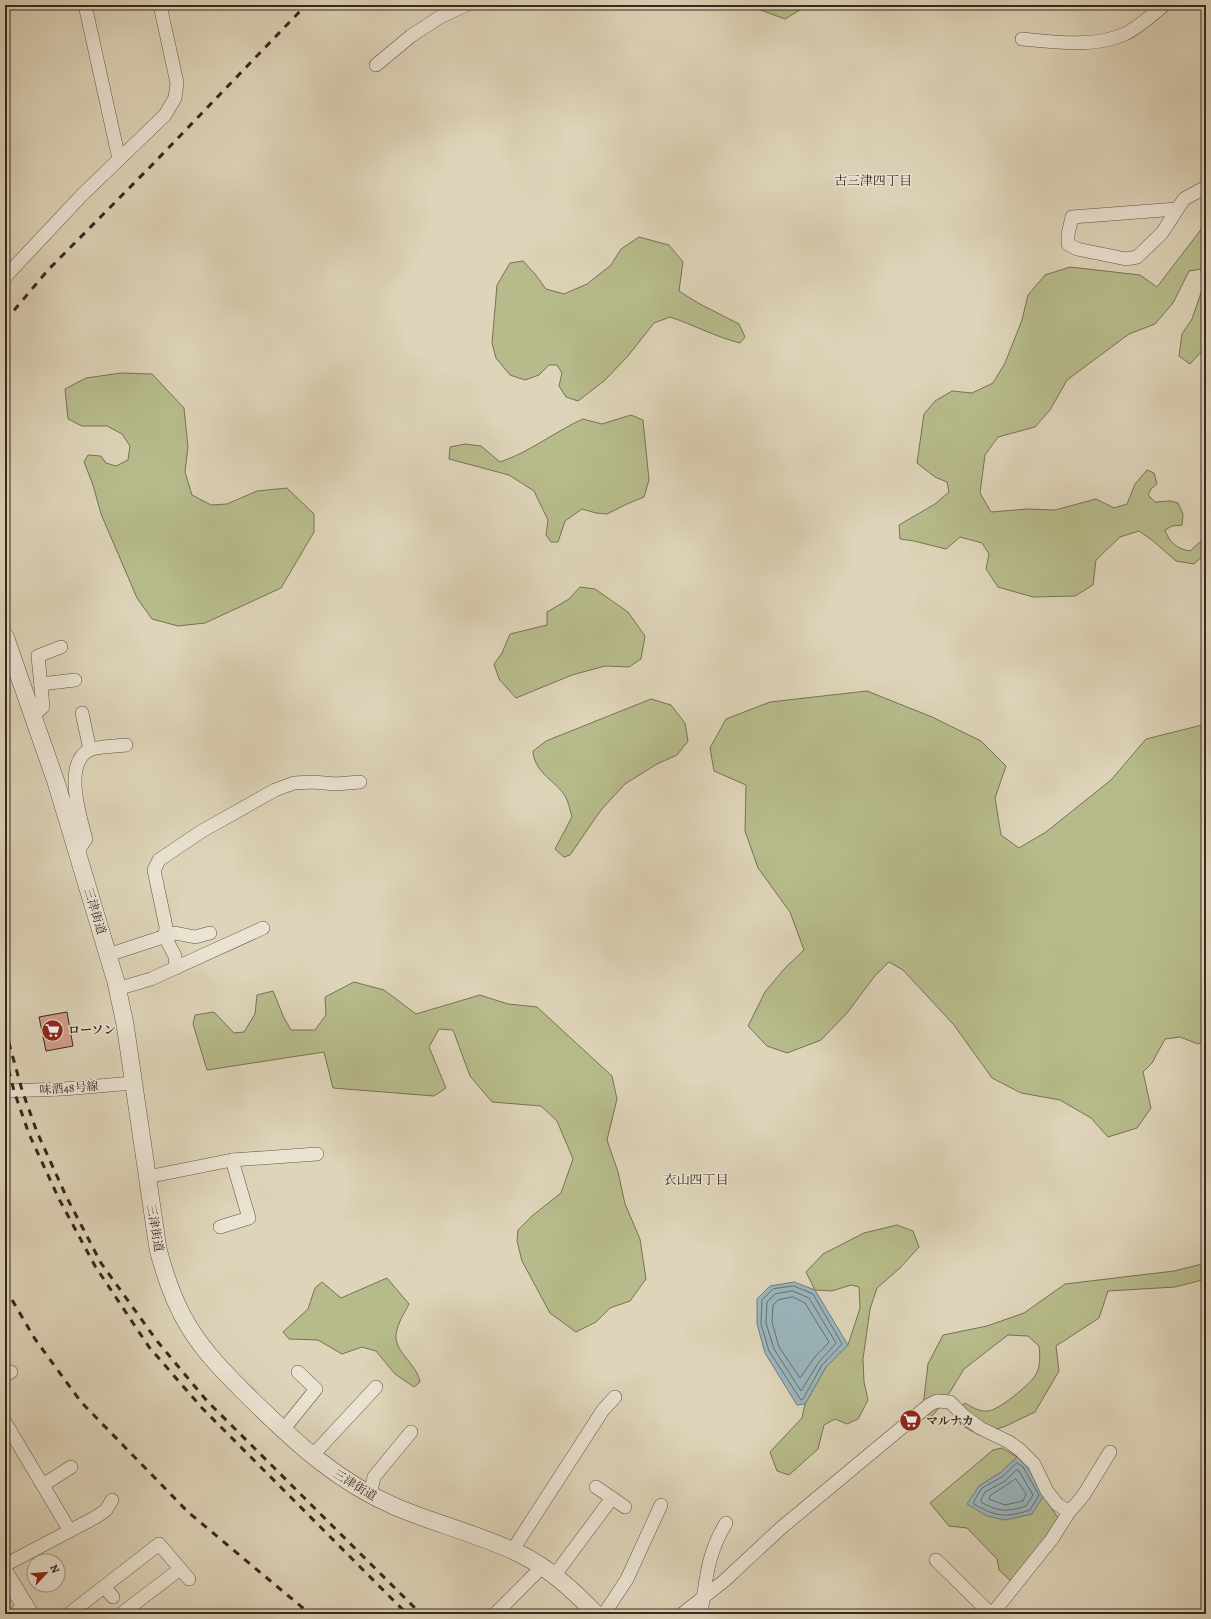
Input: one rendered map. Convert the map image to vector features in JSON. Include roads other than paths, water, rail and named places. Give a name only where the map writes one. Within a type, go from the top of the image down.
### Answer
[{"type":"street","points":[[85,5],[120,159]]},
{"type":"street","points":[[5,277],[82,195],[165,115],[175,98],[177,83],[160,5]]},
{"type":"street","points":[[376,65],[411,36],[434,20],[466,5]]},
{"type":"street","points":[[1022,39],[1060,43],[1109,40],[1126,33],[1164,5]]},
{"type":"street","points":[[1177,208],[1072,217],[1068,234],[1068,244],[1077,249],[1126,259],[1137,257],[1162,233],[1184,199],[1206,187]]},
{"type":"street","name":"三津街道","points":[[5,636],[56,782],[108,955],[125,1024],[158,1249],[165,1276],[189,1327],[219,1368],[283,1430],[312,1456],[346,1482],[370,1495],[424,1518],[487,1539],[512,1551],[548,1571],[596,1614]]},
{"type":"street","points":[[33,716],[43,707],[38,656],[61,647]]},
{"type":"street","points":[[41,684],[75,680]]},
{"type":"street","points":[[82,713],[90,750]]},
{"type":"street","points":[[77,852],[86,839],[80,820],[74,774],[79,759],[90,750],[126,745]]},
{"type":"street","points":[[176,968],[175,956],[165,936],[166,927],[154,870],[159,860],[202,831],[275,790],[294,783],[313,782],[336,784],[360,782]]},
{"type":"street","points":[[117,989],[151,979],[263,928]]},
{"type":"street","points":[[108,955],[175,933],[195,937],[210,933]]},
{"type":"street","name":"味酒48号線","points":[[5,1091],[63,1089],[133,1083]]},
{"type":"street","points":[[147,1177],[232,1160],[317,1154]]},
{"type":"street","points":[[220,1227],[249,1218],[232,1160]]},
{"type":"street","points":[[283,1430],[316,1389],[298,1372]]},
{"type":"street","points":[[312,1456],[376,1387]]},
{"type":"street","points":[[512,1551],[603,1410],[616,1397]]},
{"type":"street","points":[[682,1614],[751,1557],[781,1528],[937,1401],[950,1402],[964,1416],[980,1428],[1008,1442],[1020,1450],[1034,1464],[1048,1491],[1057,1504],[1069,1512]]},
{"type":"street","points":[[5,1422],[10,1440],[43,1485],[70,1531]]},
{"type":"street","points":[[370,1495],[374,1477],[411,1432]]},
{"type":"street","points":[[936,1560],[991,1614],[1052,1539],[1069,1512],[1083,1496],[1110,1452]]},
{"type":"street","points":[[43,1485],[71,1467]]},
{"type":"street","points":[[596,1488],[625,1507]]},
{"type":"street","points":[[495,1614],[548,1571],[612,1498]]},
{"type":"street","points":[[5,1565],[96,1518],[106,1510],[112,1500]]},
{"type":"street","points":[[604,1614],[627,1579],[661,1505]]},
{"type":"street","points":[[701,1614],[710,1557],[716,1539],[726,1523]]},
{"type":"street","points":[[69,1614],[159,1544],[189,1579]]},
{"type":"street","points":[[121,1614],[180,1569]]},
{"type":"street","points":[[5,1573],[23,1611]]},
{"type":"street","points":[[104,1587],[113,1597]]},
{"type":"water","points":[[794,1282],[815,1290],[848,1345],[826,1367],[805,1404],[797,1405],[765,1353],[757,1324],[757,1299],[770,1286]]},
{"type":"water","points":[[1017,1457],[1026,1465],[1044,1495],[1032,1514],[1005,1520],[987,1516],[967,1504],[979,1486],[1000,1473]]},
{"type":"railway","points":[[5,321],[48,270],[151,166],[306,5]]},
{"type":"railway","points":[[5,1029],[22,1090],[37,1132],[66,1196],[101,1263],[157,1341],[207,1401],[421,1614]]},
{"type":"railway","points":[[5,1056],[14,1091],[29,1134],[59,1199],[95,1266],[149,1347],[202,1408],[407,1614]]},
{"type":"railway","points":[[5,1288],[35,1339],[81,1402],[188,1512],[310,1614]]},
{"type":"place","name":"ローソン","points":[[52,1030]]},
{"type":"place","name":"マルナカ","points":[[910,1421]]},
{"type":"district","name":"古三津四丁目","points":[[873,180]]},
{"type":"district","name":"衣山四丁目","points":[[696,1179]]}]
